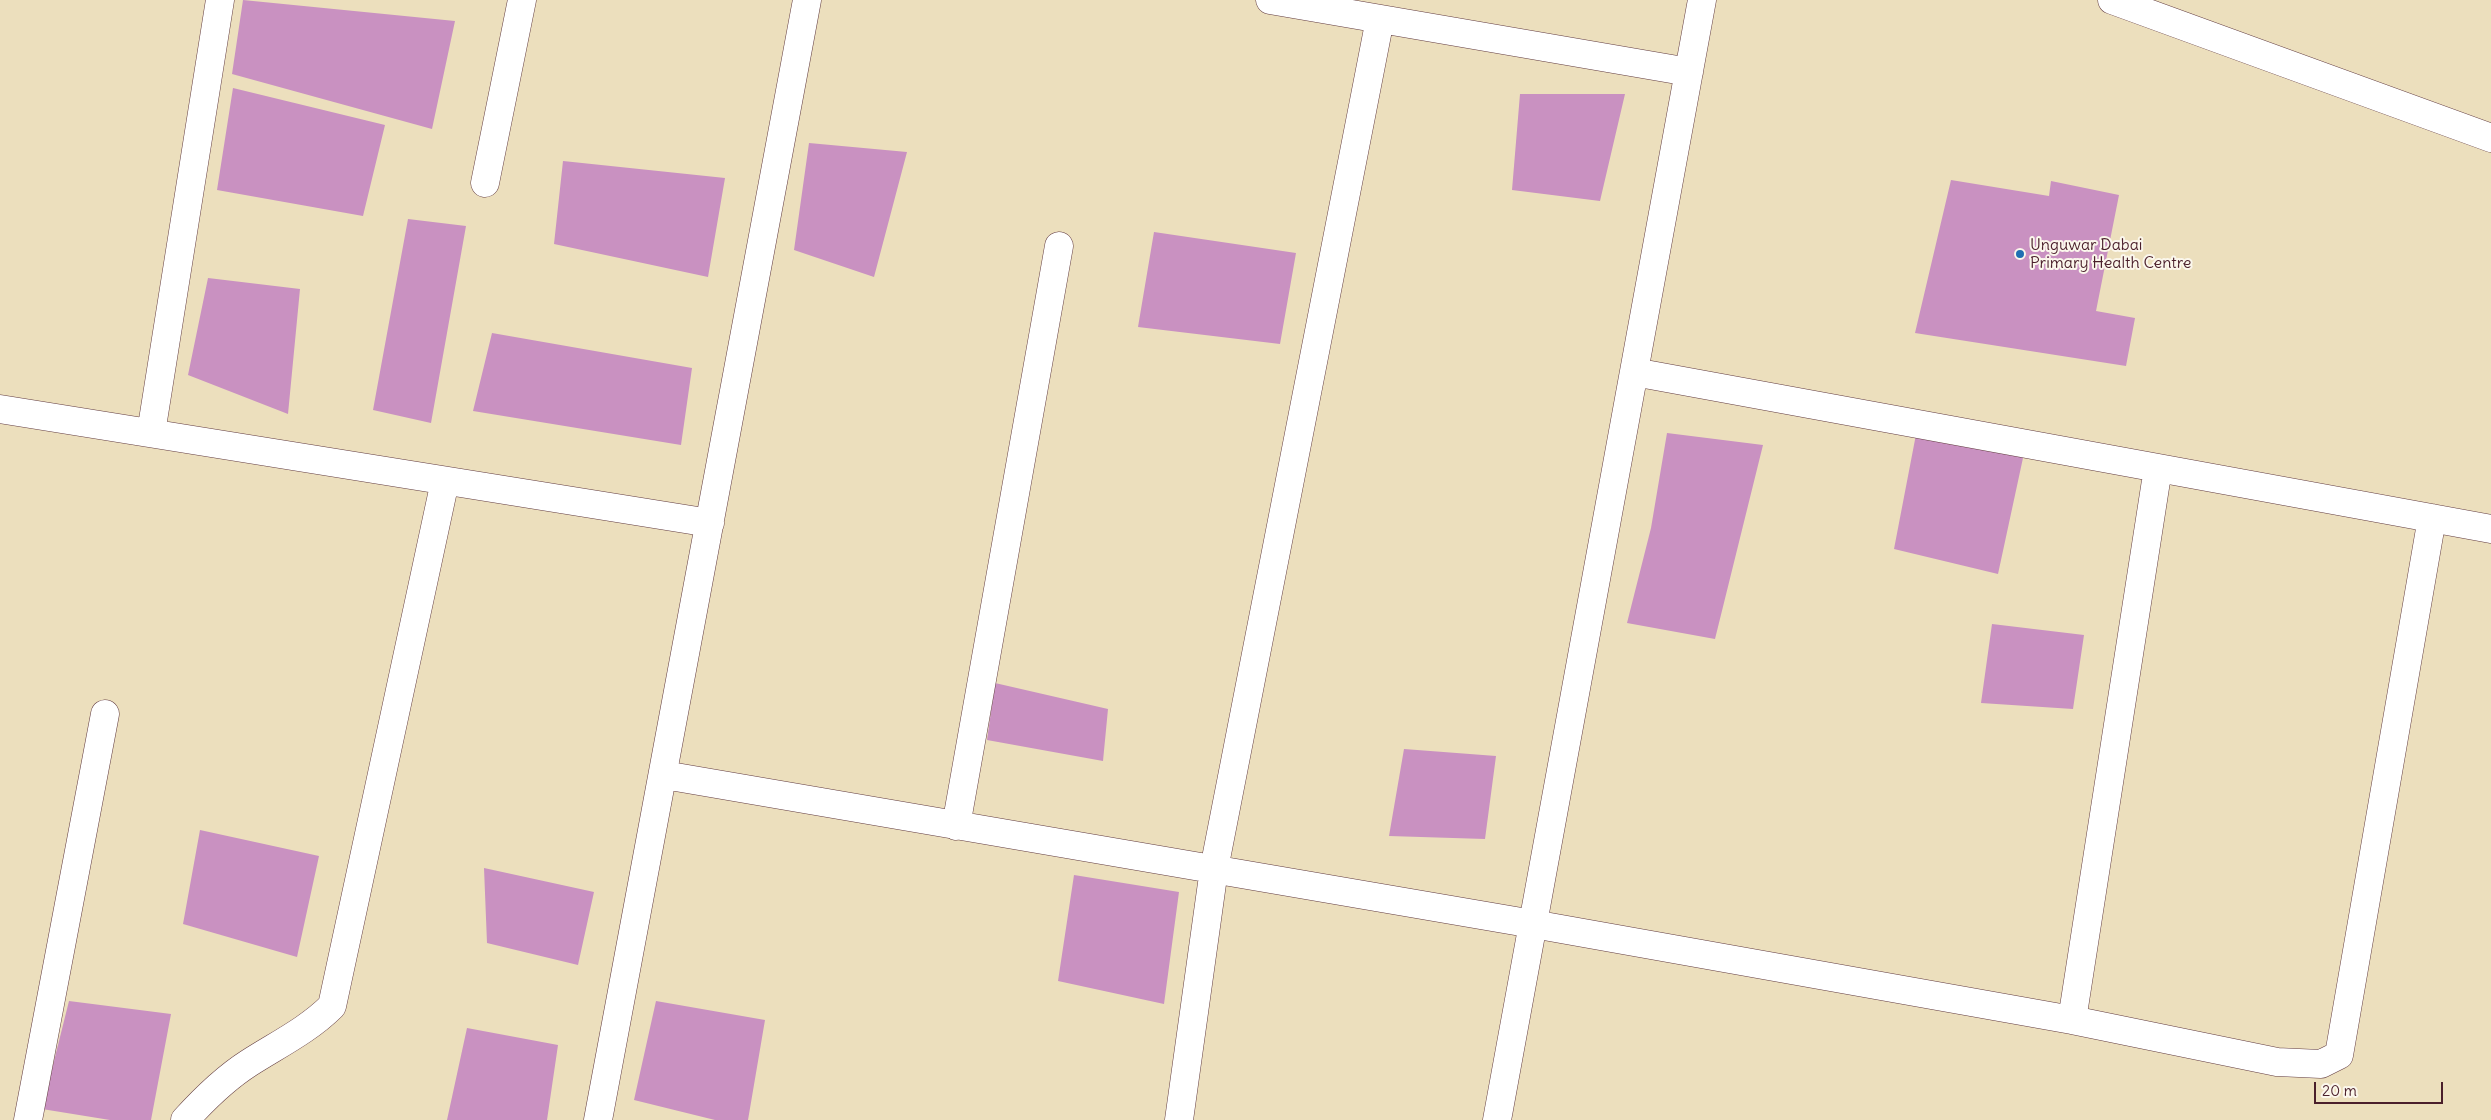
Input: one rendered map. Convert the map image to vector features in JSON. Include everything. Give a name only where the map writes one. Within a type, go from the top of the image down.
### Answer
[{"type":"street","points":[[151,433],[220,0]]},
{"type":"street","points":[[485,183],[522,0]]},
{"type":"street","points":[[598,1120],[664,775],[807,0]]},
{"type":"street","points":[[1270,0],[1689,72]]},
{"type":"street","points":[[1498,1120],[1702,0]]},
{"type":"street","points":[[2112,0],[2491,138]]},
{"type":"street","points":[[1178,1120],[1214,869],[1380,19]]},
{"type":"street","points":[[956,826],[1059,246]]},
{"type":"street","points":[[1634,372],[2491,529]]},
{"type":"street","points":[[0,409],[710,523]]},
{"type":"street","points":[[2072,1020],[2158,468]]},
{"type":"street","points":[[185,1120],[215,1089],[246,1065],[318,1020],[332,1006],[445,481]]},
{"type":"street","points":[[664,775],[1533,924],[2072,1020],[2277,1062],[2322,1064],[2339,1055],[2432,518]]},
{"type":"street","points":[[28,1120],[105,714]]},
{"type":"building","points":[[243,0],[455,21],[432,129],[232,74]]},
{"type":"building","points":[[233,88],[385,125],[363,216],[217,190]]},
{"type":"building","points":[[1520,94],[1625,94],[1600,201],[1512,190]]},
{"type":"building","points":[[809,143],[907,152],[874,277],[794,250]]},
{"type":"building","points":[[563,161],[725,178],[708,277],[554,244]]},
{"type":"building","name":"Unguwar Dabai Primary Health Centre","points":[[1951,180],[2049,196],[2051,181],[2119,195],[2096,311],[2135,318],[2126,366],[1915,333]]},
{"type":"building","points":[[408,219],[466,226],[431,423],[373,410]]},
{"type":"building","points":[[1154,232],[1296,253],[1280,344],[1138,327]]},
{"type":"building","points":[[208,278],[300,289],[288,414],[188,375]]},
{"type":"building","points":[[492,333],[692,368],[681,445],[473,411]]},
{"type":"building","points":[[1918,424],[2026,444],[1998,574],[1894,549]]},
{"type":"building","points":[[1667,433],[1763,445],[1715,639],[1627,623],[1651,528]]},
{"type":"building","points":[[1992,624],[2084,635],[2073,709],[1981,703]]},
{"type":"building","points":[[995,683],[1108,709],[1103,761],[987,740]]},
{"type":"building","points":[[1404,749],[1496,756],[1485,839],[1389,836]]},
{"type":"building","points":[[200,830],[319,856],[297,957],[183,924]]},
{"type":"building","points":[[484,868],[594,892],[578,965],[487,943]]},
{"type":"building","points":[[1074,875],[1179,892],[1164,1004],[1058,981]]},
{"type":"building","points":[[69,1001],[171,1014],[151,1120],[110,1120],[42,1109]]},
{"type":"building","points":[[656,1001],[765,1020],[748,1120],[715,1120],[634,1100]]},
{"type":"building","points":[[467,1028],[558,1045],[547,1120],[447,1120]]},
{"type":"place","name":"Unguwar Dabai Primary Health Centre","points":[[2020,254]]}]
